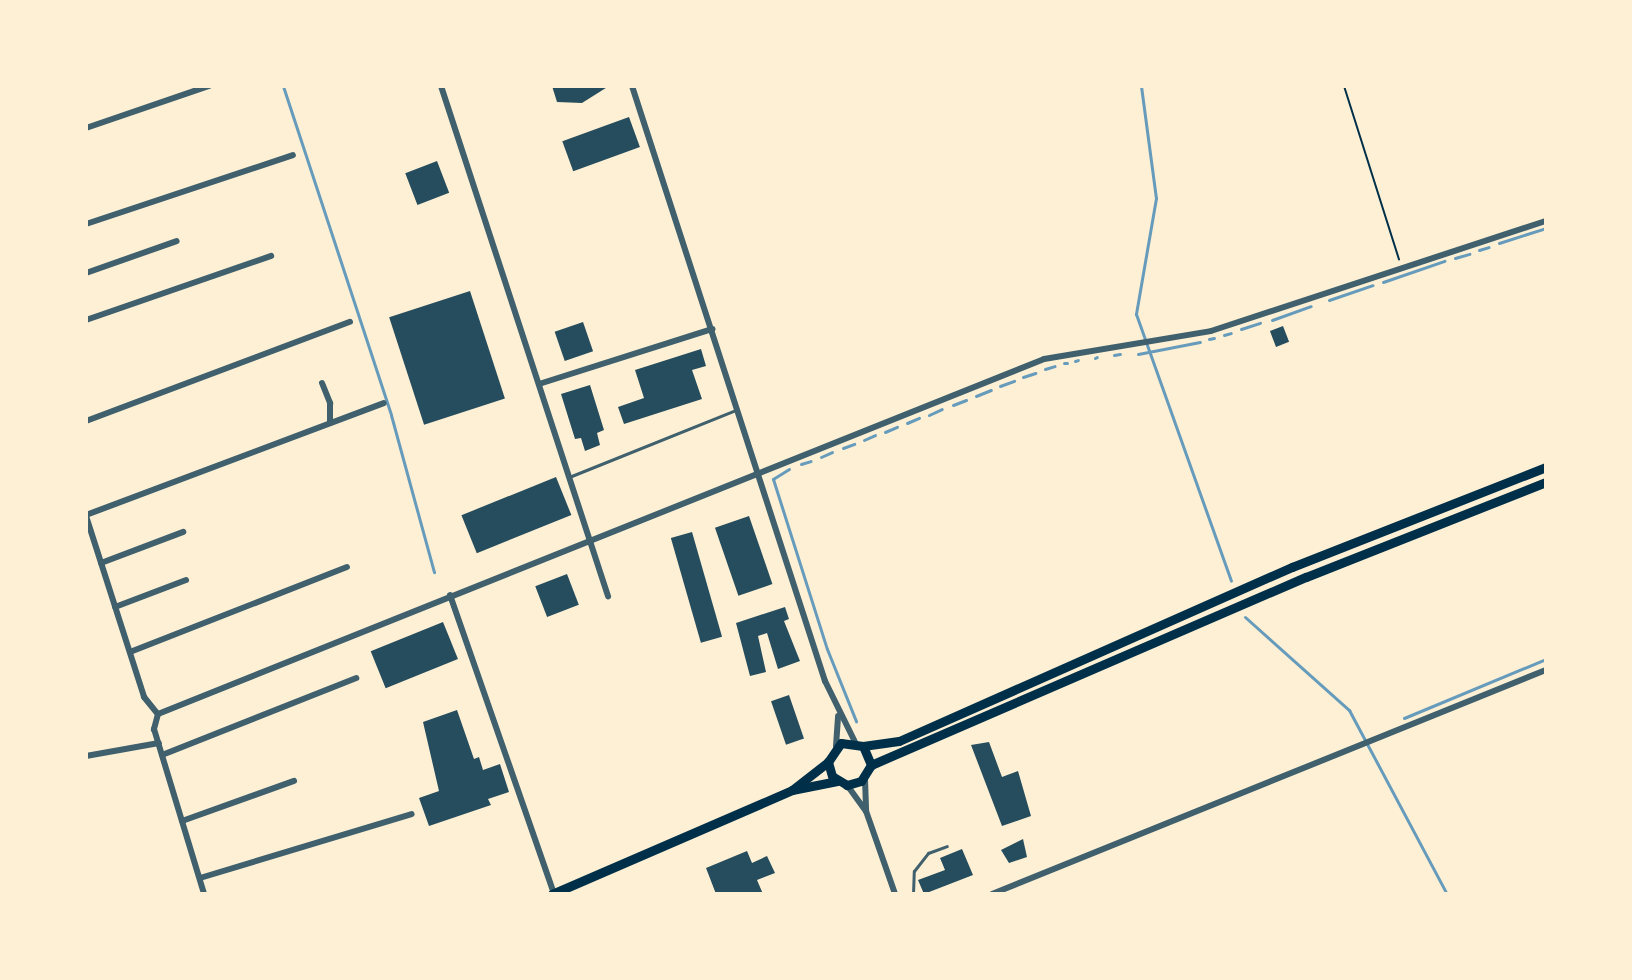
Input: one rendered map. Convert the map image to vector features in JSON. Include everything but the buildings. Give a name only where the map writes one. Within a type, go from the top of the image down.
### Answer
[{"type":"main road","points":[[553,893],[792,790],[828,762],[836,746],[899,741],[1292,567],[1546,467]]},
{"type":"main road","points":[[792,790],[865,778],[871,765],[1306,577],[1546,482]]},
{"type":"main road","points":[[859,744],[871,765]]},
{"type":"main road","points":[[828,762],[842,783]]},
{"type":"street","points":[[86,128],[209,86]]},
{"type":"street","points":[[441,86],[608,596]]},
{"type":"street","points":[[632,86],[838,716],[859,744]]},
{"type":"street","points":[[86,224],[293,155]]},
{"type":"street","points":[[204,894],[162,755],[154,722],[158,714],[1044,359],[1211,331],[1546,221]]},
{"type":"street","points":[[86,273],[177,241]]},
{"type":"street","points":[[86,320],[271,256]]},
{"type":"street","points":[[86,421],[350,322]]},
{"type":"street","points":[[539,384],[712,329]]},
{"type":"street","points":[[322,383],[330,403],[330,423]]},
{"type":"street","points":[[158,714],[144,697],[86,515],[384,403]]},
{"type":"street","points":[[101,563],[183,532]]},
{"type":"street","points":[[130,652],[347,567]]},
{"type":"street","points":[[115,607],[186,580]]},
{"type":"street","points":[[450,595],[553,893]]},
{"type":"street","points":[[992,894],[1546,670]]},
{"type":"street","points":[[162,755],[356,678]]},
{"type":"street","points":[[836,746],[838,716]]},
{"type":"street","points":[[86,756],[159,743]]},
{"type":"street","points":[[865,778],[866,811],[895,894]]},
{"type":"street","points":[[182,821],[294,781]]},
{"type":"street","points":[[842,783],[866,811]]},
{"type":"street","points":[[200,878],[412,814]]},
{"type":"lane","points":[[569,477],[738,410]]},
{"type":"lane","points":[[913,894],[914,871],[928,853],[947,846]]},
{"type":"path","points":[[1344,86],[1402,268]]},
{"type":"waterway","points":[[283,86],[391,415],[434,572]]},
{"type":"waterway","points":[[1141,86],[1156,198],[1136,314],[1231,581]]},
{"type":"waterway","points":[[1499,243],[1546,228]]},
{"type":"waterway","points":[[1479,250],[1489,247]]},
{"type":"waterway","points":[[1455,258],[1469,254]]},
{"type":"waterway","points":[[1383,282],[1444,261]]},
{"type":"waterway","points":[[1329,300],[1373,285]]},
{"type":"waterway","points":[[1272,320],[1311,306]]},
{"type":"waterway","points":[[1241,329],[1260,323]]},
{"type":"waterway","points":[[1224,335],[1231,333]]},
{"type":"waterway","points":[[1209,339],[1214,338]]},
{"type":"waterway","points":[[1138,354],[1200,342]]},
{"type":"waterway","points":[[1114,355],[1120,354]]},
{"type":"waterway","points":[[1045,369],[1055,366]]},
{"type":"waterway","points":[[1023,377],[1035,373]]},
{"type":"waterway","points":[[1000,386],[1014,381]]},
{"type":"waterway","points":[[976,396],[991,390]]},
{"type":"waterway","points":[[953,405],[966,400]]},
{"type":"waterway","points":[[929,415],[942,409]]},
{"type":"waterway","points":[[907,423],[919,418]]},
{"type":"waterway","points":[[885,432],[897,427]]},
{"type":"waterway","points":[[864,440],[875,435]]},
{"type":"waterway","points":[[843,448],[854,444]]},
{"type":"waterway","points":[[821,457],[832,452]]},
{"type":"waterway","points":[[801,464],[811,461]]},
{"type":"waterway","points":[[789,469],[773,479],[827,649],[856,721]]},
{"type":"waterway","points":[[1245,617],[1349,710],[1447,894]]},
{"type":"waterway","points":[[1404,718],[1546,659]]}]
